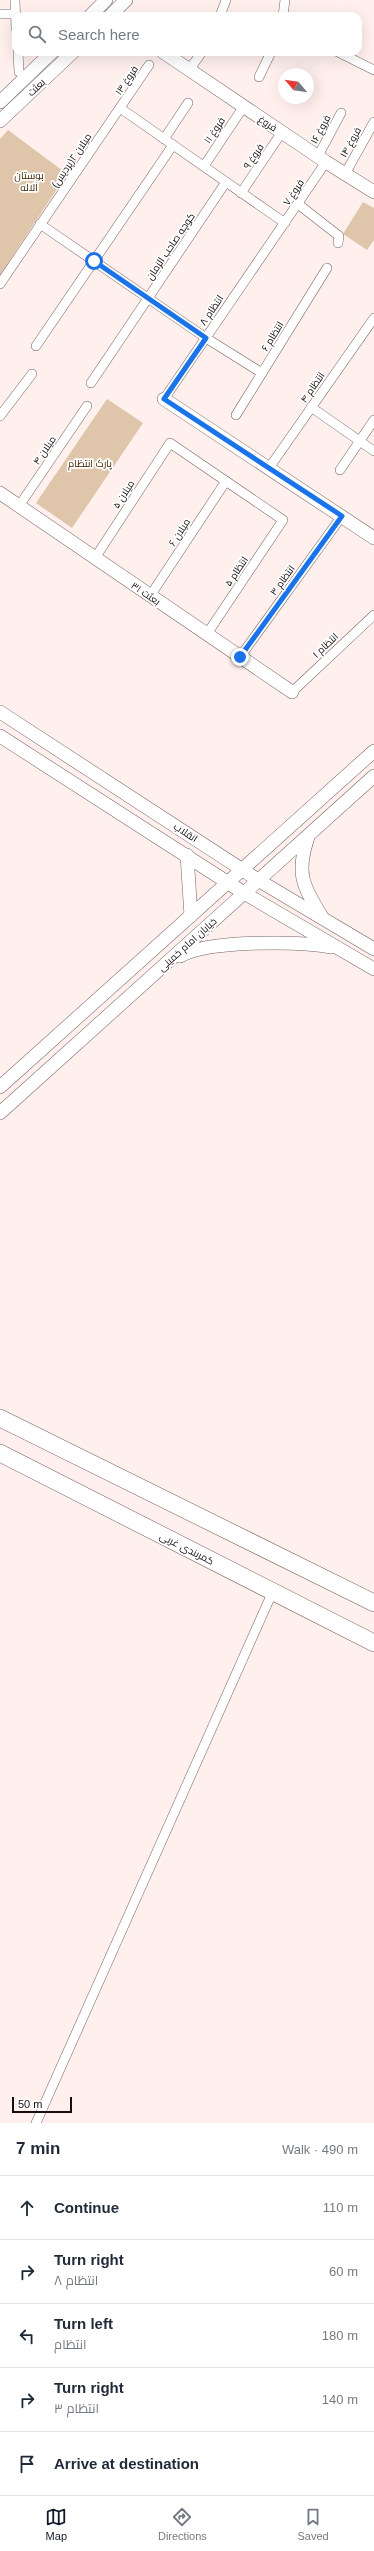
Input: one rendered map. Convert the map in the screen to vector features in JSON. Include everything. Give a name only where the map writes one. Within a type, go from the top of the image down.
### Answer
[{"type":"highway","points":[[0,1418],[374,1603]]},
{"type":"highway","name":"کمربندی غربی","points":[[0,1453],[374,1643]]},
{"type":"main road","points":[[114,12],[126,0]]},
{"type":"main road","points":[[94,12],[103,3],[108,12]]},
{"type":"main road","name":"بعثت","points":[[0,102],[48,56]]},
{"type":"main road","name":"بعثت","points":[[0,122],[69,56]]},
{"type":"main road","name":"فروغ","points":[[169,56],[322,159],[374,192]]},
{"type":"main road","points":[[164,399],[374,538]]},
{"type":"main road","name":"بعثت ۳۱","points":[[0,493],[292,692]]},
{"type":"main road","name":"انقلاب","points":[[0,712],[213,849],[258,880],[374,949]]},
{"type":"main road","name":"انقلاب","points":[[0,736],[244,893],[374,969]]},
{"type":"main road","name":"خیابان امام خمینی","points":[[0,1087],[374,751]]},
{"type":"main road","name":"خیابان امام خمینی","points":[[0,1113],[374,776]]},
{"type":"main road","points":[[308,835],[301,858],[301,876],[307,893],[324,920]]},
{"type":"main road","points":[[202,865],[213,849]]},
{"type":"main road","points":[[187,855],[191,916]]},
{"type":"main road","points":[[167,962],[191,950],[204,947],[296,943],[340,949]]},
{"type":"street","points":[[15,0],[15,12]]},
{"type":"street","points":[[222,12],[226,0]]},
{"type":"street","points":[[284,12],[286,0]]},
{"type":"street","points":[[0,14],[12,14]]},
{"type":"street","points":[[18,56],[19,72]]},
{"type":"street","points":[[189,70],[199,56]]},
{"type":"street","points":[[259,77],[269,56]]},
{"type":"street","points":[[346,56],[374,70]]},
{"type":"street","name":"فروغ ۱۳","points":[[120,108],[150,65]]},
{"type":"street","points":[[164,139],[188,103]]},
{"type":"street","name":"فروغ ۱۱","points":[[204,166],[244,106]]},
{"type":"street","points":[[120,108],[284,223]]},
{"type":"street","name":"میلان ۲(پردیس)","points":[[0,284],[120,108]]},
{"type":"street","name":"فروغ ۱۶","points":[[322,159],[341,113]]},
{"type":"street","name":"فروغ ۱۴","points":[[345,174],[374,122]]},
{"type":"street","name":"فروغ ۹","points":[[242,193],[282,132]]},
{"type":"street","points":[[36,346],[172,145]]},
{"type":"street","name":"فروغ ۷","points":[[277,234],[298,204],[322,159]]},
{"type":"street","name":"کوچه صاحب الزمان","points":[[91,383],[226,182]]},
{"type":"street","points":[[298,204],[339,236],[338,244]]},
{"type":"street","points":[[40,224],[206,338],[262,374]]},
{"type":"street","name":"انتظام ۸","points":[[164,399],[277,234]]},
{"type":"street","name":"انتظام ۶","points":[[236,415],[327,268]]},
{"type":"street","name":"انتظام ۴","points":[[269,468],[374,318]]},
{"type":"street","points":[[0,416],[32,374]]},
{"type":"street","name":"میلان ۴","points":[[19,506],[87,406]]},
{"type":"street","points":[[311,407],[374,451]]},
{"type":"street","points":[[340,470],[374,420]]},
{"type":"street","name":"میلان ۵","points":[[95,558],[170,443],[226,481]]},
{"type":"street","name":"انتظام ۵","points":[[207,634],[284,520],[226,481]]},
{"type":"street","name":"میلان ۶","points":[[150,596],[226,481]]},
{"type":"street","name":"انتظام ۳","points":[[240,657],[342,516]]},
{"type":"street","name":"انتظام ۱","points":[[292,692],[374,615]]},
{"type":"street","points":[[36,2123],[273,1592]]},
{"type":"green space","name":"بوستان آلاله","points":[[8,130],[67,174],[0,275],[0,139]]},
{"type":"green space","points":[[363,202],[374,208],[374,240],[367,250],[343,234]]},
{"type":"green space","name":"پارک انتظام","points":[[107,399],[143,423],[72,528],[36,503]]},
{"type":"route","points":[[94,261],[206,338],[164,399],[342,516],[240,657]]}]
